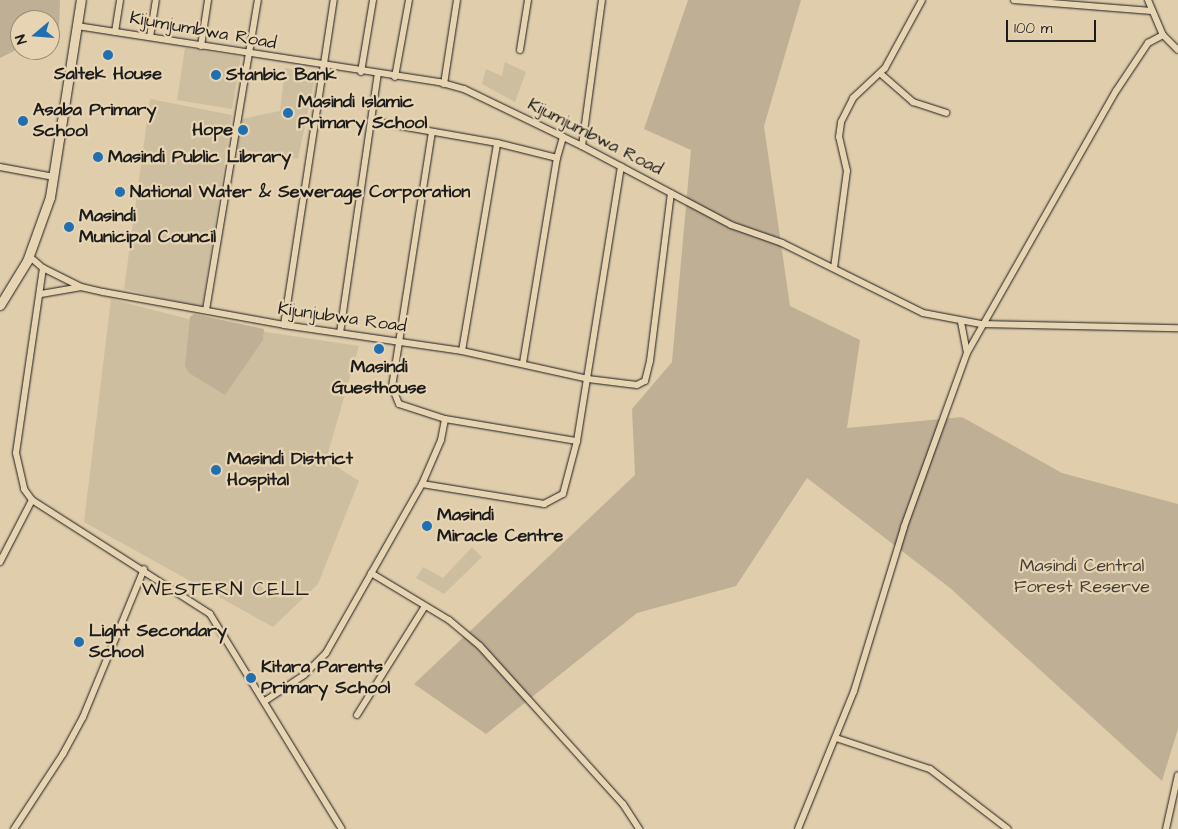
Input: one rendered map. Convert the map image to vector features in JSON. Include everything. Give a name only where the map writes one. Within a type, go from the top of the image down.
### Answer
[{"type":"main road","points":[[0,305],[29,256],[54,177],[82,0]]},
{"type":"street","points":[[115,32],[120,0]]},
{"type":"street","points":[[150,37],[156,0]]},
{"type":"street","points":[[201,46],[208,0]]},
{"type":"street","points":[[206,310],[258,0]]},
{"type":"street","points":[[284,325],[334,0]]},
{"type":"street","points":[[361,72],[373,0]]},
{"type":"street","points":[[395,78],[409,0]]},
{"type":"street","points":[[444,84],[457,0]]},
{"type":"street","points":[[520,50],[528,0]]},
{"type":"street","points":[[582,146],[602,0]]},
{"type":"street","points":[[834,268],[847,171],[839,129],[852,98],[881,74],[922,0]]},
{"type":"street","points":[[1014,0],[1152,11]]},
{"type":"street","points":[[1148,0],[1163,35],[1178,50]]},
{"type":"street","name":"Kijumjumbwa Road","points":[[77,26],[324,67],[444,84],[493,102],[582,146],[732,225],[782,242],[923,313],[962,322],[981,324],[1178,328]]},
{"type":"street","points":[[798,829],[836,738],[904,527],[967,353],[981,324],[1008,284],[1116,90],[1148,43],[1163,35]]},
{"type":"street","points":[[340,333],[378,74]]},
{"type":"street","points":[[881,74],[913,102],[946,113]]},
{"type":"street","points":[[372,121],[497,143],[557,158]]},
{"type":"street","points":[[432,132],[392,387],[394,396],[399,404],[445,419],[577,441]]},
{"type":"street","points":[[522,363],[557,158],[563,137]]},
{"type":"street","points":[[462,351],[497,143]]},
{"type":"street","points":[[0,167],[54,177]]},
{"type":"street","points":[[422,484],[544,504],[563,494],[577,441],[588,379],[621,167]]},
{"type":"street","name":"Kijunjubwa Road","points":[[29,256],[43,268],[81,287],[284,325],[462,351],[588,379],[641,384],[646,380],[650,361],[671,193]]},
{"type":"street","points":[[43,268],[41,294],[16,453],[24,489],[32,500],[144,569],[210,614],[342,829]]},
{"type":"street","points":[[41,294],[81,287]]},
{"type":"street","points":[[962,322],[967,353]]},
{"type":"street","points":[[265,701],[304,676],[326,653],[422,484],[442,440],[445,419]]},
{"type":"street","points":[[0,562],[32,500]]},
{"type":"street","points":[[14,829],[63,754],[83,716],[144,569]]},
{"type":"street","points":[[372,573],[449,620],[480,646],[623,804],[639,829]]},
{"type":"street","points":[[357,714],[425,606]]},
{"type":"street","points":[[836,738],[930,768],[1008,829]]},
{"type":"street","points":[[1166,829],[1178,775]]},
{"type":"shaded area","points":[[185,48],[241,57],[232,109],[177,100]]},
{"type":"shaded area","points":[[505,62],[526,72],[515,102],[482,84],[486,69],[502,76]]},
{"type":"shaded area","name":"Masindi Islamic Primary School","points":[[285,68],[316,73],[298,159],[236,149],[241,119],[280,111]]},
{"type":"shaded area","points":[[150,99],[232,115],[202,308],[124,289]]},
{"type":"shaded area","name":"Masindi District Hospital","points":[[111,299],[200,322],[359,346],[326,460],[359,481],[318,584],[273,627],[84,522]]},
{"type":"shaded area","points":[[472,547],[482,557],[444,594],[416,578],[423,567],[443,578]]},
{"type":"green space","points":[[0,0],[60,0],[60,10],[10,10],[10,53],[0,58]]},
{"type":"green space","name":"Masindi Central Forest Reserve","points":[[688,0],[801,0],[764,126],[790,306],[860,340],[847,428],[962,417],[1062,473],[1178,504],[1178,729],[1162,781],[950,588],[807,478],[736,586],[637,613],[486,734],[414,684],[635,475],[632,409],[672,362],[691,150],[644,129]]},
{"type":"green space","points":[[194,314],[264,329],[263,340],[225,395],[189,373],[185,366],[190,317]]},
{"type":"place","name":"Saltek House","points":[[108,55]]},
{"type":"place","name":"Stanbic Bank","points":[[216,75]]},
{"type":"place","name":"Masindi Islamic Primary School","points":[[288,113]]},
{"type":"place","name":"Asaba Primary School","points":[[23,121]]},
{"type":"place","name":"Hope","points":[[243,130]]},
{"type":"place","name":"Masindi Public Library","points":[[98,157]]},
{"type":"place","name":"National Water & Sewerage Corporation","points":[[120,192]]},
{"type":"place","name":"Masindi Municipal Council","points":[[69,227]]},
{"type":"place","name":"Masindi Guesthouse","points":[[379,349]]},
{"type":"place","name":"Masindi District Hospital","points":[[216,470]]},
{"type":"place","name":"Masindi Miracle Centre","points":[[427,526]]},
{"type":"place","name":"Light Secondary School","points":[[79,642]]},
{"type":"place","name":"Kitara Parents Primary School","points":[[251,678]]},
{"type":"district","name":"WESTERN CELL","points":[[226,589]]}]
